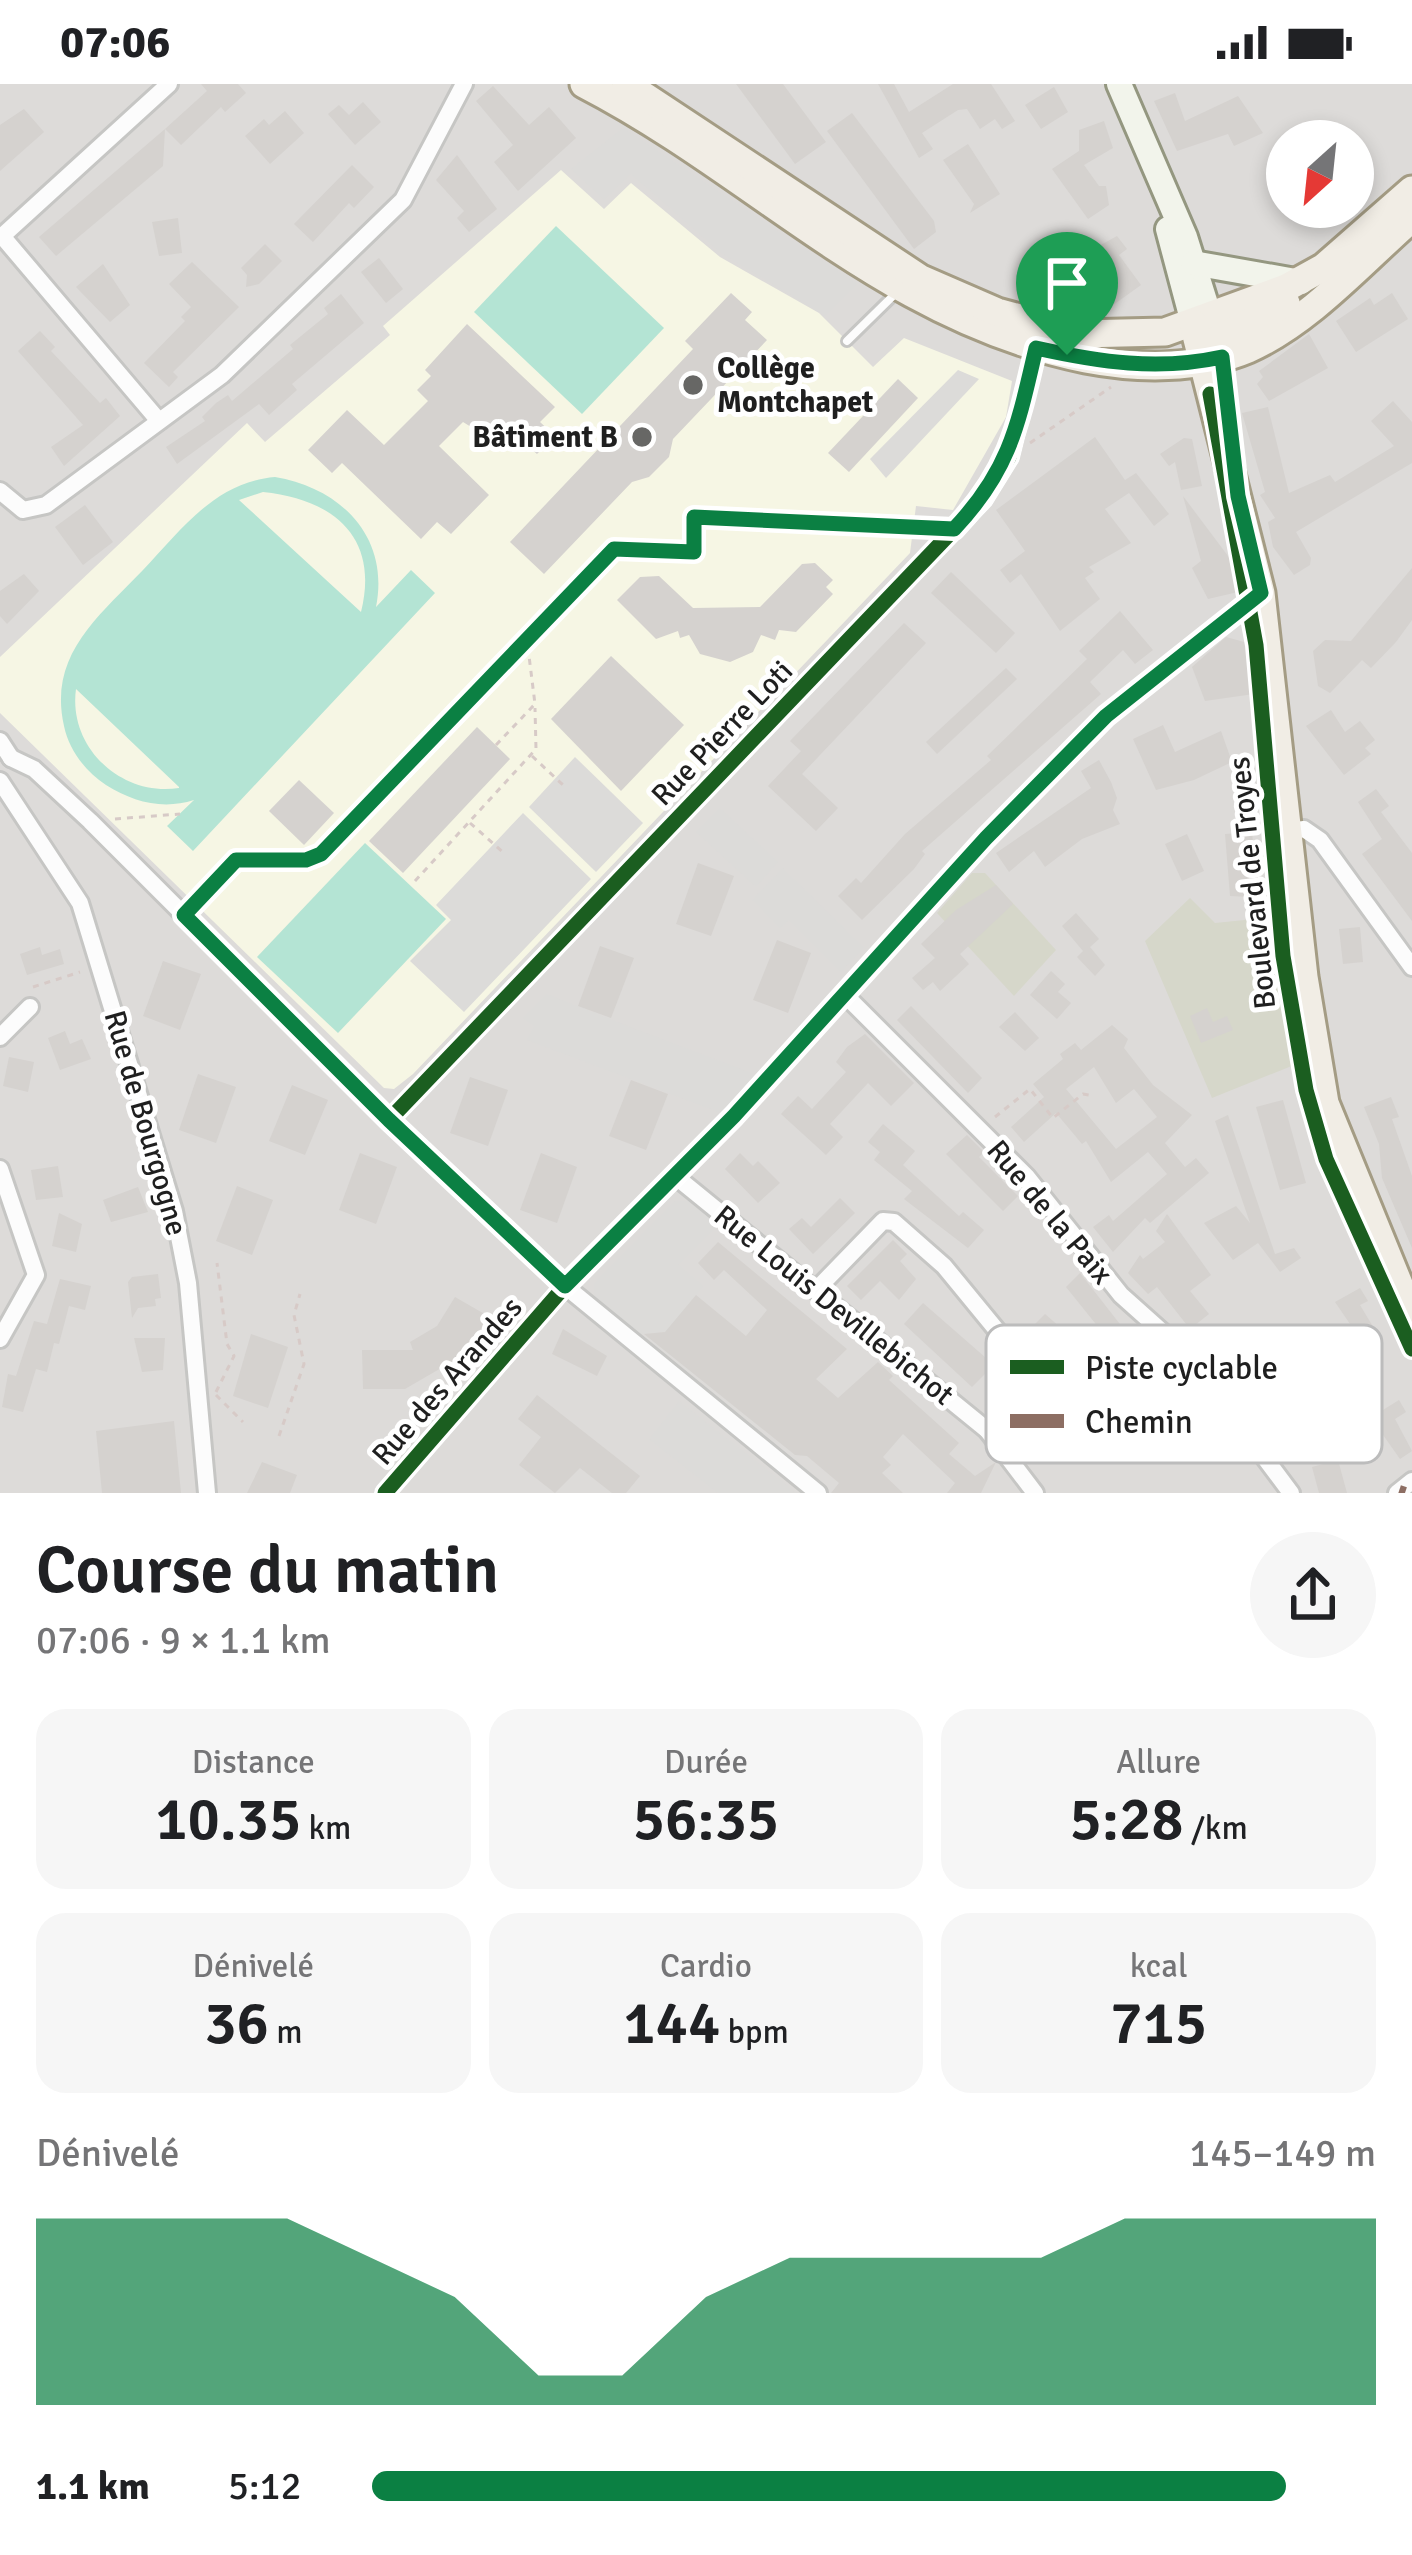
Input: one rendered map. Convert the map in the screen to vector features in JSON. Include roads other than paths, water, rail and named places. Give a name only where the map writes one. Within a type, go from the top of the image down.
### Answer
[{"type":"main road","points":[[584,84],[899,290],[1036,348],[1120,364],[1207,339],[1313,275],[1412,190]]},
{"type":"main road","points":[[626,84],[883,256],[962,298],[1079,334],[1156,334],[1260,343],[1412,218]]},
{"type":"main road","points":[[1119,84],[1193,263],[1207,339]]},
{"type":"main road","points":[[1160,185],[1207,339]]},
{"type":"main road","points":[[1193,263],[1313,275]]},
{"type":"main road","points":[[1067,355],[1165,351],[1207,339]]},
{"type":"main road","name":"Boulevard de Troyes","points":[[1207,339],[1261,593],[1304,976],[1325,1103],[1412,1316]]},
{"type":"street","points":[[160,421],[1,237],[169,84]]},
{"type":"street","points":[[0,491],[9,502],[34,510],[222,375],[403,200],[464,84]]},
{"type":"street","name":"Rue Pierre Loti","points":[[389,1120],[635,853],[983,499],[1009,457],[1036,348]]},
{"type":"street","name":"Rue des Arandes","points":[[385,1493],[565,1286],[675,1176],[1106,716],[1261,593]]},
{"type":"street","points":[[0,741],[5,765],[34,769],[90,821],[389,1120],[565,1286],[818,1493]]},
{"type":"street","name":"Rue de Bourgogne","points":[[0,782],[74,890],[183,1245],[207,1493]]},
{"type":"street","points":[[1290,831],[1304,829],[1320,840],[1412,967]]},
{"type":"street","name":"Rue de la Paix","points":[[845,995],[1027,1177],[1121,1295],[1155,1325]]},
{"type":"street","points":[[0,1037],[30,1007]]},
{"type":"street","points":[[0,1169],[36,1275],[0,1339]]},
{"type":"street","name":"Rue Louis Devillebichot","points":[[675,1176],[986,1429]]},
{"type":"street","points":[[818,1288],[884,1221],[895,1222],[944,1267],[992,1325]]},
{"type":"street","name":"Rue Louis Devillebichot","points":[[1012,1463],[1035,1493]]},
{"type":"street","name":"Rue de la Paix","points":[[1269,1463],[1291,1493]]},
{"type":"street","points":[[1396,1493],[1412,1481]]},
{"type":"lane","points":[[847,341],[899,290]]},
{"type":"place","name":"Collège Montchapet","points":[[693,385]]},
{"type":"place","name":"Bâtiment B","points":[[642,437]]}]
